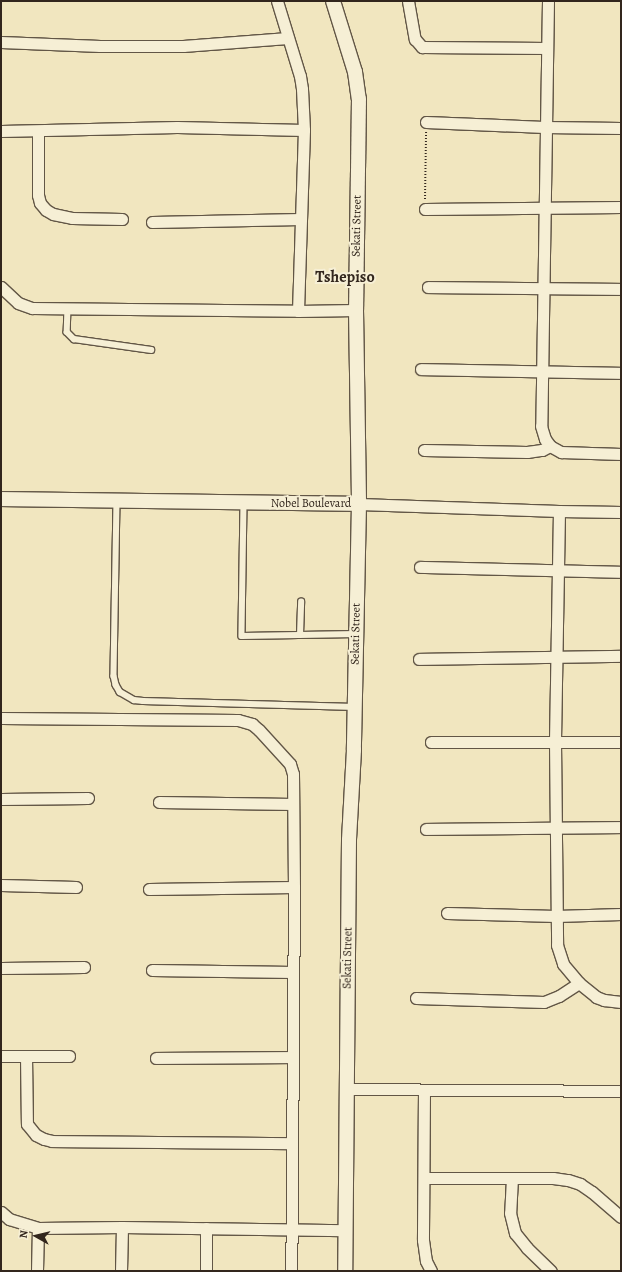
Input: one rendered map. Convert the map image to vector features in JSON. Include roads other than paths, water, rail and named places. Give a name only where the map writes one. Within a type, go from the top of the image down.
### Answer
[{"type":"street","points":[[277,1],[300,76],[304,130],[298,311]]},
{"type":"street","name":"Sekati Street","points":[[333,1],[355,72],[359,99],[356,310],[359,504],[349,840],[345,1271]]},
{"type":"street","points":[[408,1],[415,39],[422,46],[547,48]]},
{"type":"street","points":[[548,1],[544,127],[541,426],[545,439],[550,446],[568,453],[621,454]]},
{"type":"street","points":[[1,42],[100,46],[183,46],[288,38]]},
{"type":"street","points":[[426,122],[544,127],[621,128]]},
{"type":"street","points":[[1,131],[171,127],[304,130]]},
{"type":"street","points":[[38,131],[38,195],[40,203],[46,210],[53,214],[72,218],[122,219]]},
{"type":"street","points":[[425,209],[543,209],[621,207]]},
{"type":"street","points":[[152,222],[301,219]]},
{"type":"street","points":[[1,287],[12,298],[32,308],[298,311],[356,310]]},
{"type":"street","points":[[428,287],[621,290]]},
{"type":"street","points":[[421,369],[621,373]]},
{"type":"street","points":[[424,450],[527,452],[542,450],[550,446]]},
{"type":"street","name":"Nobel Boulevard","points":[[1,499],[359,504],[558,512],[621,512]]},
{"type":"street","points":[[558,512],[555,742],[556,916],[559,955],[563,964],[579,983],[596,997],[604,1000],[621,1002]]},
{"type":"street","points":[[420,567],[621,572]]},
{"type":"street","points":[[419,659],[621,656]]},
{"type":"street","points":[[1,718],[105,718],[244,721],[252,724],[259,730],[290,764],[292,769],[294,888],[290,1271]]},
{"type":"street","points":[[431,742],[621,742]]},
{"type":"street","points":[[1,799],[88,798]]},
{"type":"street","points":[[159,802],[293,804]]},
{"type":"street","points":[[426,829],[621,827]]},
{"type":"street","points":[[1,885],[76,887]]},
{"type":"street","points":[[149,889],[294,888]]},
{"type":"street","points":[[447,913],[556,916],[621,914]]},
{"type":"street","points":[[1,968],[84,967]]},
{"type":"street","points":[[152,970],[293,972]]},
{"type":"street","points":[[416,998],[544,1002],[559,996],[579,983]]},
{"type":"street","points":[[1,1056],[69,1056]]},
{"type":"street","points":[[26,1056],[25,1114],[27,1124],[36,1135],[44,1139],[52,1141],[292,1143]]},
{"type":"street","points":[[156,1058],[293,1057]]},
{"type":"street","points":[[346,1089],[621,1091]]},
{"type":"street","points":[[424,1090],[424,1250],[431,1271]]},
{"type":"street","points":[[424,1178],[553,1178],[568,1180],[580,1184],[592,1192],[621,1217]]},
{"type":"street","points":[[512,1178],[510,1213],[515,1234],[527,1248],[552,1271]]},
{"type":"street","points":[[1,1212],[15,1221],[38,1228],[122,1227],[346,1230]]},
{"type":"street","points":[[121,1271],[122,1227]]},
{"type":"street","points":[[37,1271],[38,1228]]},
{"type":"street","points":[[206,1228],[206,1271]]},
{"type":"lane","points":[[68,308],[67,332],[74,339],[151,350]]},
{"type":"lane","points":[[117,501],[114,676],[116,685],[120,692],[134,700],[144,702],[354,707]]},
{"type":"lane","points":[[244,503],[242,636],[356,634]]},
{"type":"lane","points":[[300,635],[301,602]]},
{"type":"district","name":"Tshepiso","points":[[345,277]]}]
